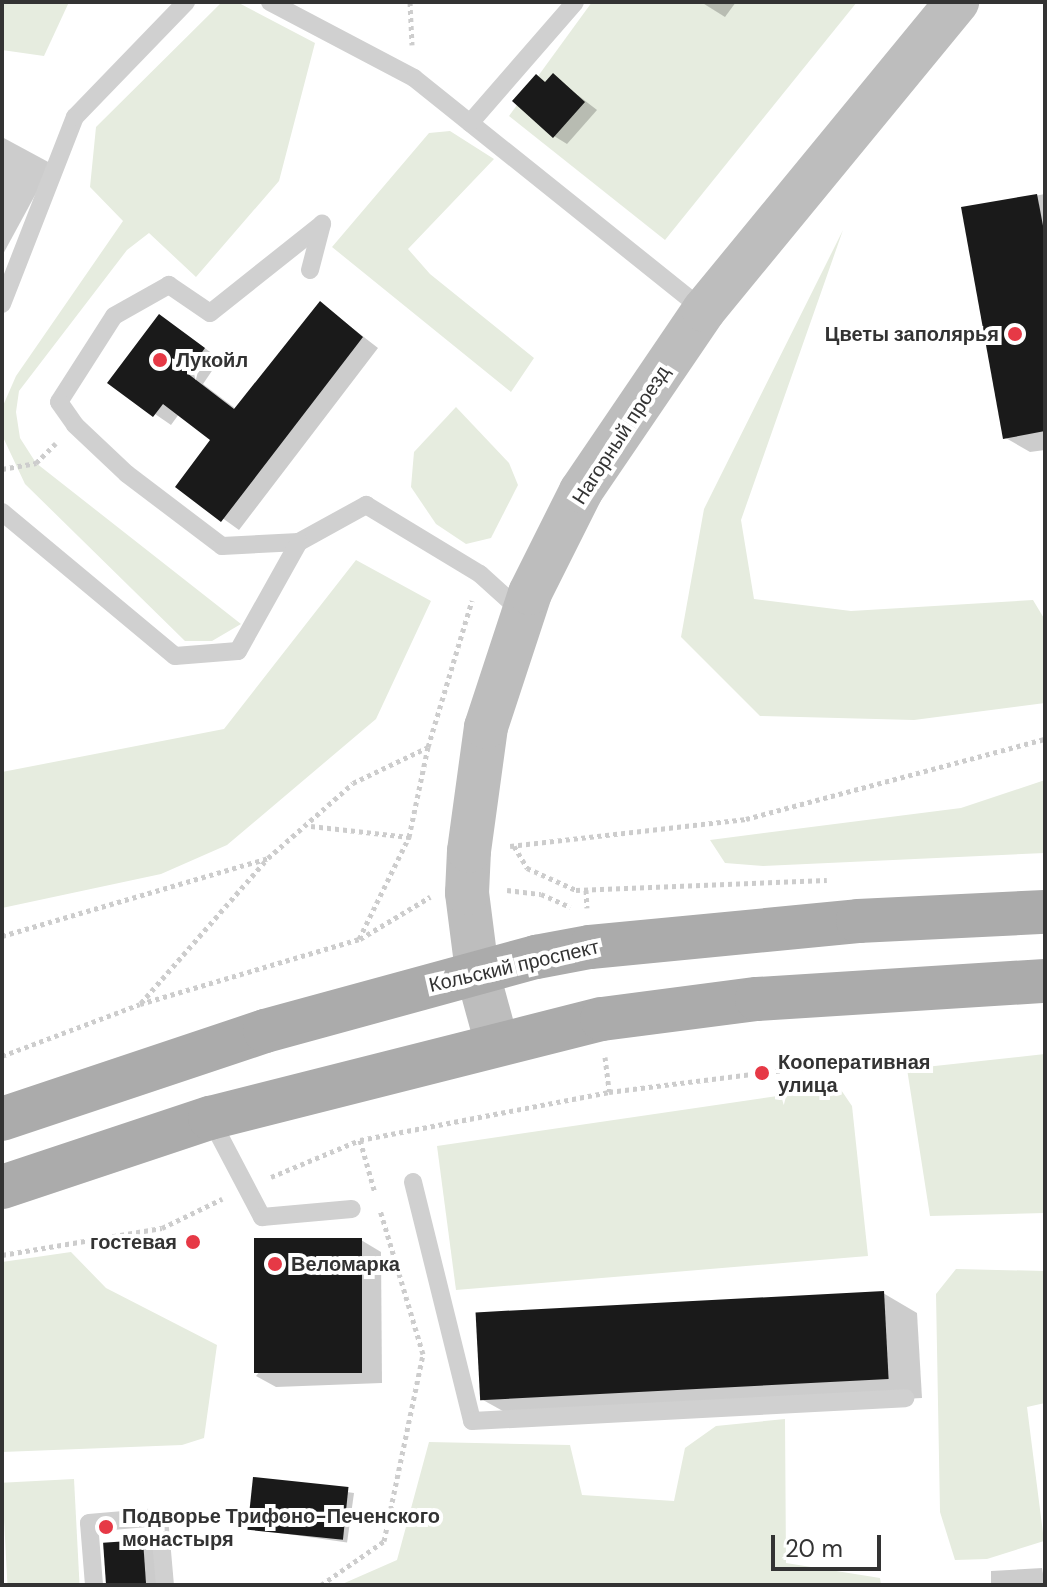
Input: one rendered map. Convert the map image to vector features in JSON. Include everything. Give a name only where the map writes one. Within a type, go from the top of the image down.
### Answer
[{"type":"main road","name":"Нагорный проезд","points":[[497,1044],[477,971],[467,893],[469,851],[486,727],[522,612],[581,491],[704,310],[957,2]]},
{"type":"main road","name":"Кольский проспект","points":[[2,1119],[265,1031],[477,971],[590,947],[858,921],[1045,912]]},
{"type":"main road","points":[[2,1187],[210,1118],[602,1019],[757,999],[1045,981]]},
{"type":"lane","points":[[2,304],[75,117],[186,2]]},
{"type":"lane","points":[[270,2],[414,78],[704,310]]},
{"type":"lane","points":[[470,123],[575,2]]},
{"type":"lane","points":[[310,270],[322,224],[210,313],[169,285],[114,316],[59,402],[75,425],[127,474],[222,546],[299,542],[366,505],[480,574],[522,612]]},
{"type":"lane","points":[[2,512],[175,656],[238,651],[299,542]]},
{"type":"lane","points":[[210,1118],[262,1217],[352,1209]]},
{"type":"lane","points":[[413,1182],[472,1421],[905,1398]]},
{"type":"lane","points":[[94,1585],[89,1523],[159,1517],[165,1585]]},
{"type":"path","points":[[410,2],[414,78]]},
{"type":"path","points":[[2,469],[36,463],[75,425]]},
{"type":"path","points":[[2,1056],[140,1004],[359,939],[409,837],[428,747],[480,574]]},
{"type":"path","points":[[469,851],[746,819],[1045,739]]},
{"type":"path","points":[[140,1004],[268,858],[310,826],[353,783],[428,747]]},
{"type":"path","points":[[310,826],[409,837]]},
{"type":"path","points":[[514,846],[527,868],[586,890],[839,880]]},
{"type":"path","points":[[2,936],[268,858]]},
{"type":"path","points":[[586,890],[587,906]]},
{"type":"path","points":[[2,1255],[162,1228],[247,1187],[360,1140],[609,1092],[880,1058]]},
{"type":"path","points":[[321,1585],[384,1541],[423,1354],[360,1140]]},
{"type":"shaded area","points":[[2,2],[69,2],[44,56],[2,50]]},
{"type":"shaded area","points":[[222,2],[237,2],[315,43],[279,181],[196,277],[149,233],[127,250],[19,391],[16,412],[20,438],[36,463],[241,624],[212,641],[185,641],[25,484],[2,435],[2,408],[16,376],[123,221],[90,187],[96,127]]},
{"type":"shaded area","points":[[592,2],[857,2],[665,240],[509,116]]},
{"type":"shaded area","points":[[450,131],[494,159],[408,249],[430,274],[534,358],[511,392],[332,247],[429,133]]},
{"type":"shaded area","points":[[843,230],[741,520],[754,599],[851,611],[1033,600],[1045,620],[1045,703],[914,720],[760,716],[681,637],[704,509]]},
{"type":"shaded area","points":[[456,407],[509,463],[518,485],[491,538],[466,544],[436,524],[411,487],[414,452]]},
{"type":"shaded area","points":[[356,560],[431,601],[376,719],[227,845],[161,874],[2,908],[2,772],[224,729]]},
{"type":"shaded area","points":[[1045,780],[1045,853],[763,866],[725,863],[710,840],[961,808]]},
{"type":"shaded area","points":[[1045,1054],[1045,1213],[930,1216],[907,1069]]},
{"type":"shaded area","points":[[839,1087],[852,1106],[868,1256],[456,1290],[437,1146]]},
{"type":"shaded area","points":[[71,1252],[106,1288],[217,1345],[204,1438],[182,1445],[2,1452],[2,1262]]},
{"type":"shaded area","points":[[956,1269],[1045,1271],[1045,1403],[1027,1407],[1044,1541],[987,1559],[955,1560],[940,1512],[936,1294]]},
{"type":"shaded area","points":[[785,1419],[786,1563],[880,1578],[881,1585],[340,1585],[397,1560],[429,1442],[570,1445],[582,1495],[674,1501],[685,1448],[716,1426]]},
{"type":"shaded area","points":[[74,1479],[80,1585],[7,1585],[2,1483]]},
{"type":"building","points":[[553,73],[585,102],[553,138],[512,101],[536,74],[545,82]]},
{"type":"building","name":"Цветы заполярья","points":[[1037,194],[1045,236],[1045,431],[1003,439],[961,207]]},
{"type":"building","points":[[320,301],[363,337],[221,522],[175,487],[210,440],[163,404],[153,417],[107,383],[159,314],[205,348],[187,373],[234,409]]},
{"type":"building","points":[[254,1238],[362,1238],[362,1373],[254,1373]]},
{"type":"building","points":[[884,1291],[889,1379],[480,1400],[476,1312]]},
{"type":"building","points":[[253,1477],[348,1487],[343,1540],[247,1530]]},
{"type":"building","points":[[143,1540],[146,1585],[106,1585],[103,1543]]},
{"type":"place","name":"Цветы заполярья","points":[[1015,334]]},
{"type":"place","name":"Лукойл","points":[[160,360]]},
{"type":"place","name":"Кооперативная улица","points":[[762,1073]]},
{"type":"place","name":"гостевая","points":[[193,1242]]},
{"type":"place","name":"Веломарка","points":[[275,1264]]},
{"type":"place","name":"Подворье Трифоно-Печенского монастыря","points":[[106,1527]]}]
